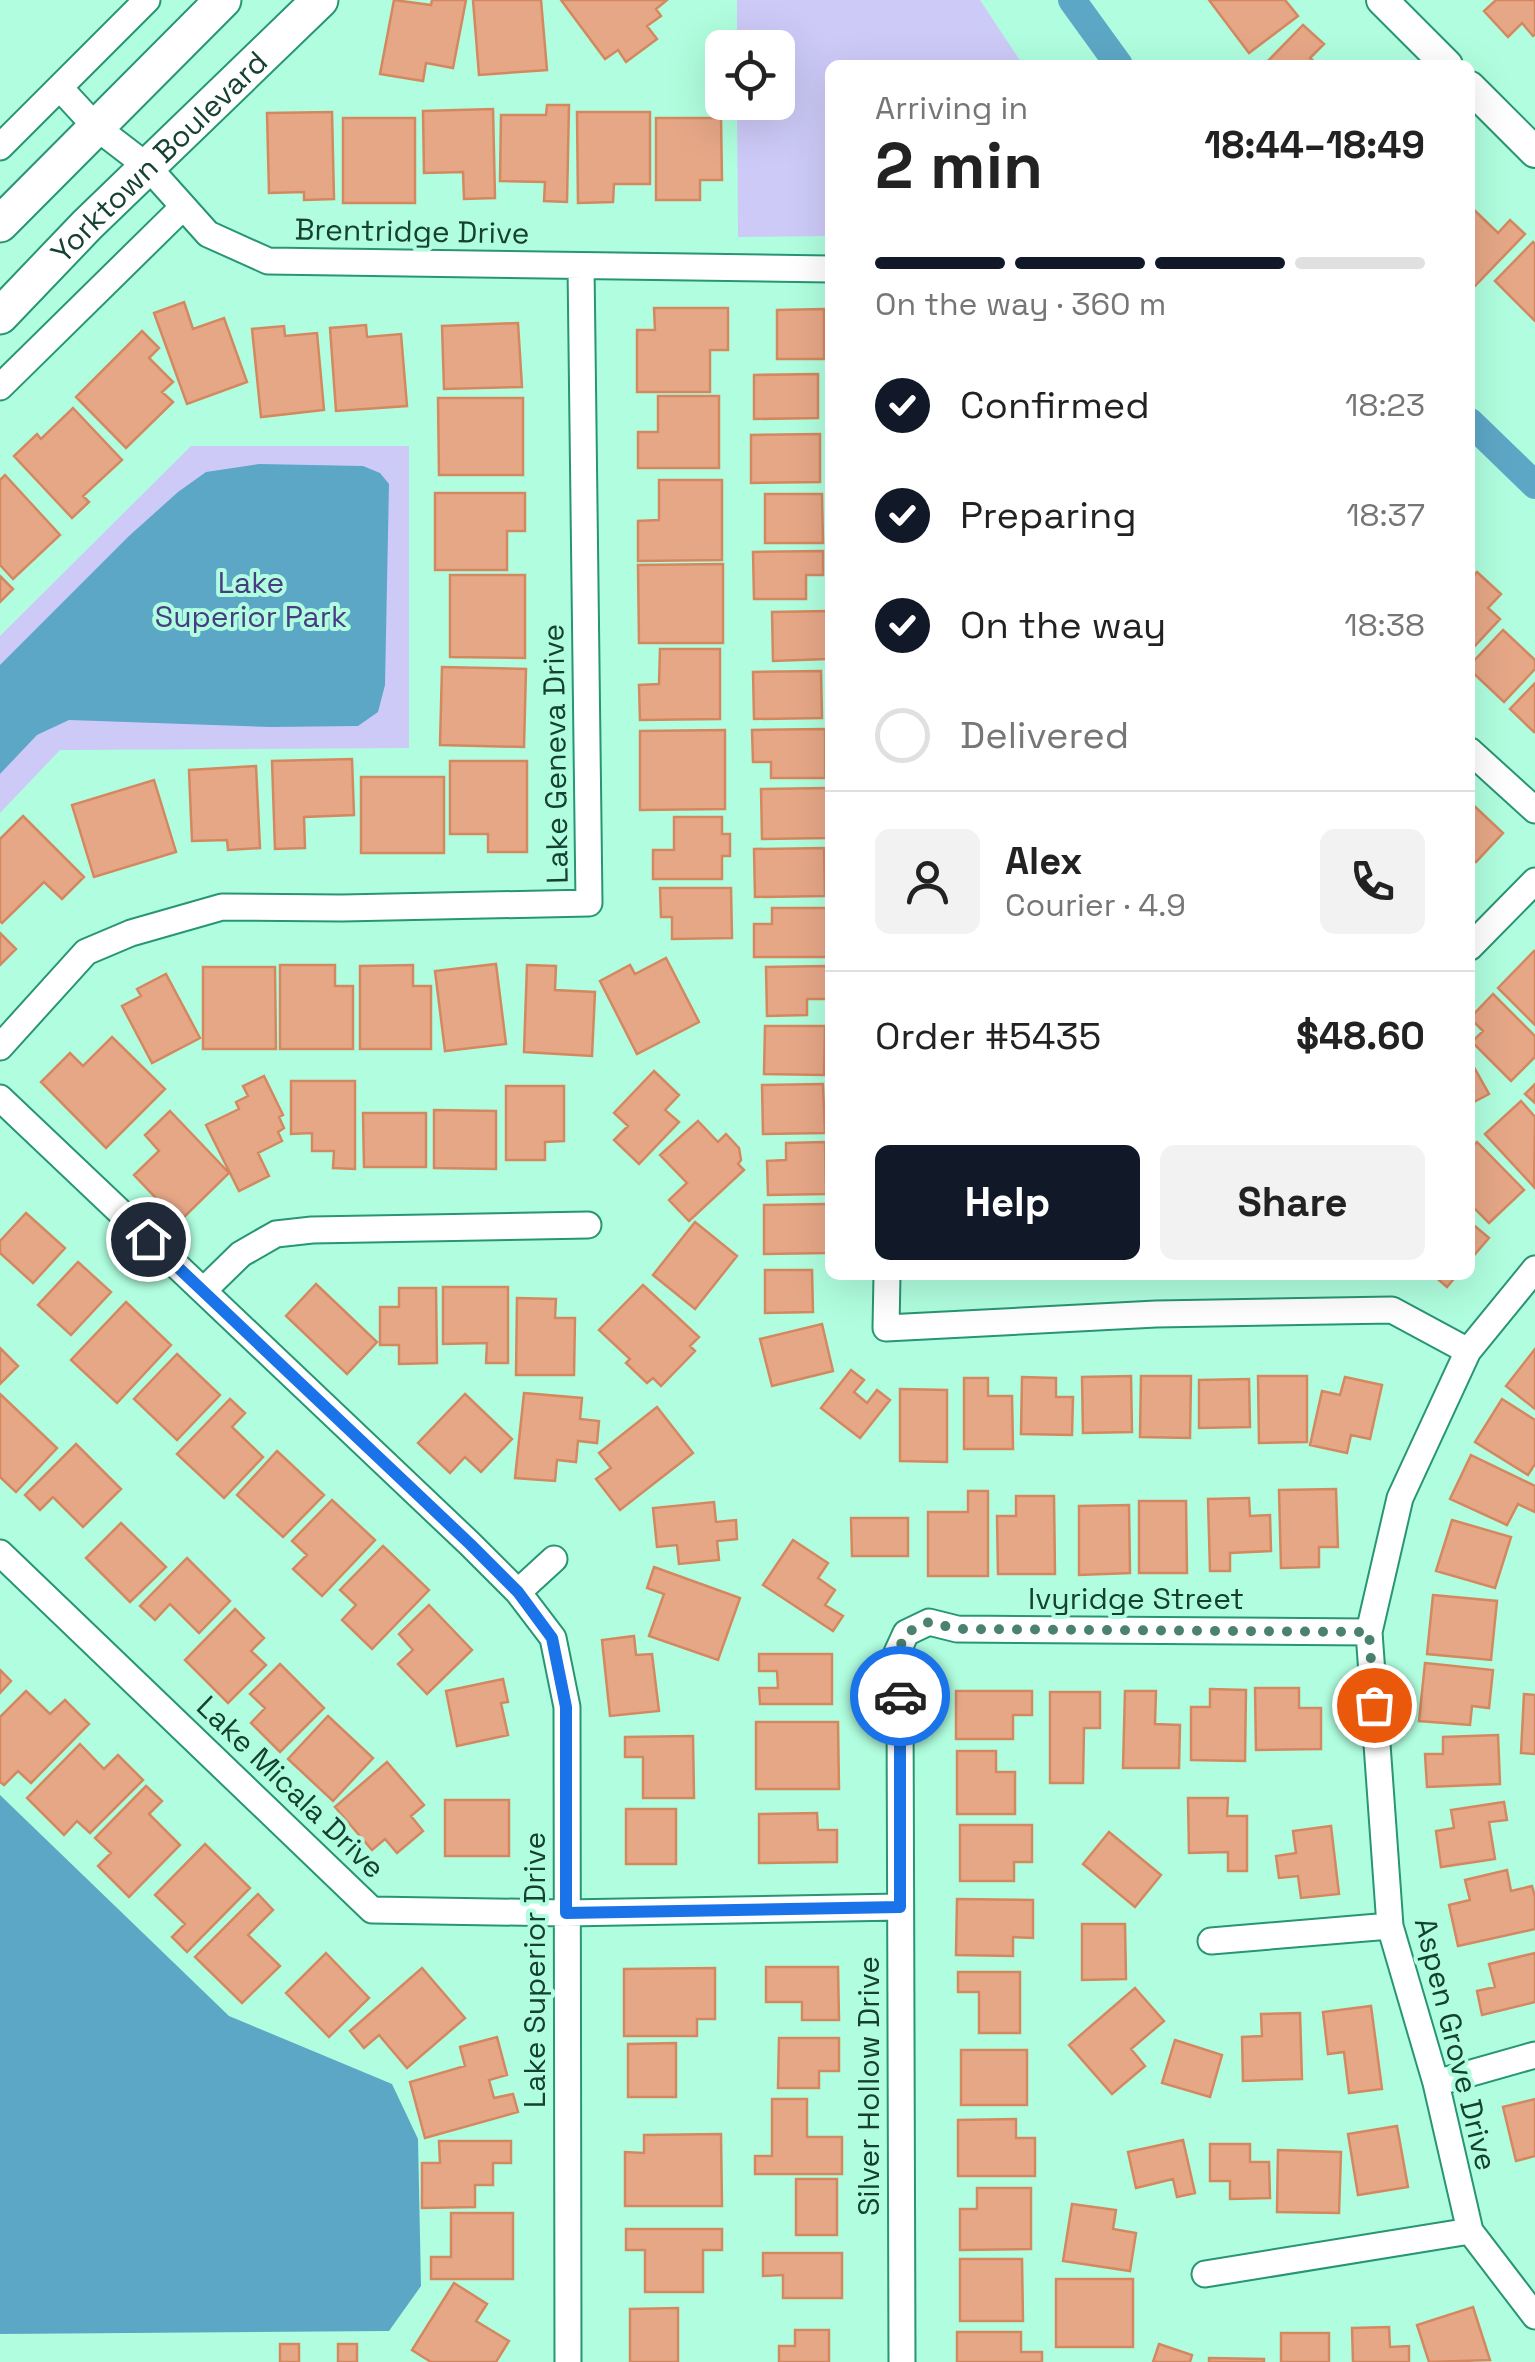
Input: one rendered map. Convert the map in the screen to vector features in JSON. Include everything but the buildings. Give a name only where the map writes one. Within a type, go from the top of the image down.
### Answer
[{"type":"main road","points":[[0,224],[223,0]]},
{"type":"main road","name":"Yorktown Boulevard","points":[[0,316],[87,225],[320,0]]},
{"type":"street","points":[[0,146],[148,0]]},
{"type":"street","points":[[1382,0],[1442,60]]},
{"type":"street","name":"Brentridge Drive","points":[[60,88],[96,127],[148,167],[208,234],[268,262],[825,269]]},
{"type":"street","points":[[1475,92],[1535,152]]},
{"type":"street","points":[[0,387],[183,207]]},
{"type":"street","name":"Lake Geneva Drive","points":[[0,1046],[86,952],[131,933],[222,907],[589,903],[582,266]]},
{"type":"street","points":[[1475,756],[1535,810]]},
{"type":"street","points":[[1475,943],[1535,880]]},
{"type":"street","name":"Lake Superior Drive","points":[[0,1098],[470,1544],[518,1592],[552,1638],[566,1707],[568,2362]]},
{"type":"street","points":[[204,1290],[241,1254],[276,1234],[588,1224]]},
{"type":"street","name":"Aspen Grove Drive","points":[[1535,1269],[1468,1352],[1400,1498],[1369,1632],[1390,1926],[1436,2083],[1470,2231],[1535,2316]]},
{"type":"street","points":[[887,1280],[886,1328],[1156,1314],[1392,1310],[1468,1352]]},
{"type":"street","name":"Lake Micala Drive","points":[[0,1553],[372,1910],[566,1913],[900,1907]]},
{"type":"street","points":[[518,1592],[554,1558]]},
{"type":"street","name":"Ivyridge Street","points":[[906,1633],[929,1622],[957,1629],[1369,1632]]},
{"type":"street","name":"Silver Hollow Drive","points":[[902,2362],[900,1696],[895,1658],[906,1633]]},
{"type":"street","points":[[1211,1941],[1390,1926]]},
{"type":"street","points":[[1436,2083],[1535,2055]]},
{"type":"street","points":[[1206,2274],[1470,2231]]},
{"type":"green space","points":[[737,0],[980,0],[1020,60],[825,60],[825,236],[738,237],[737,120],[795,120],[795,30],[737,30]]},
{"type":"green space","name":"Lake Superior Park","points":[[191,446],[409,446],[409,748],[60,750],[0,813],[0,636]]},
{"type":"shaded area","name":"Lake Superior Park","points":[[259,464],[363,466],[380,473],[389,484],[385,685],[378,712],[358,726],[69,720],[37,735],[0,774],[0,665],[178,492],[206,472]]},
{"type":"shaded area","points":[[0,1795],[229,2016],[392,2084],[418,2139],[421,2286],[389,2331],[0,2334]]},
{"type":"waterway","points":[[1072,0],[1115,60]]},
{"type":"waterway","points":[[1475,427],[1535,485]]},
{"type":"way so far","points":[[900,1696],[895,1658],[906,1633],[929,1622],[957,1629],[1369,1632],[1374,1705]]},
{"type":"route","points":[[148,1239],[470,1544],[518,1592],[552,1638],[566,1707],[566,1913],[900,1907],[900,1696]]}]
